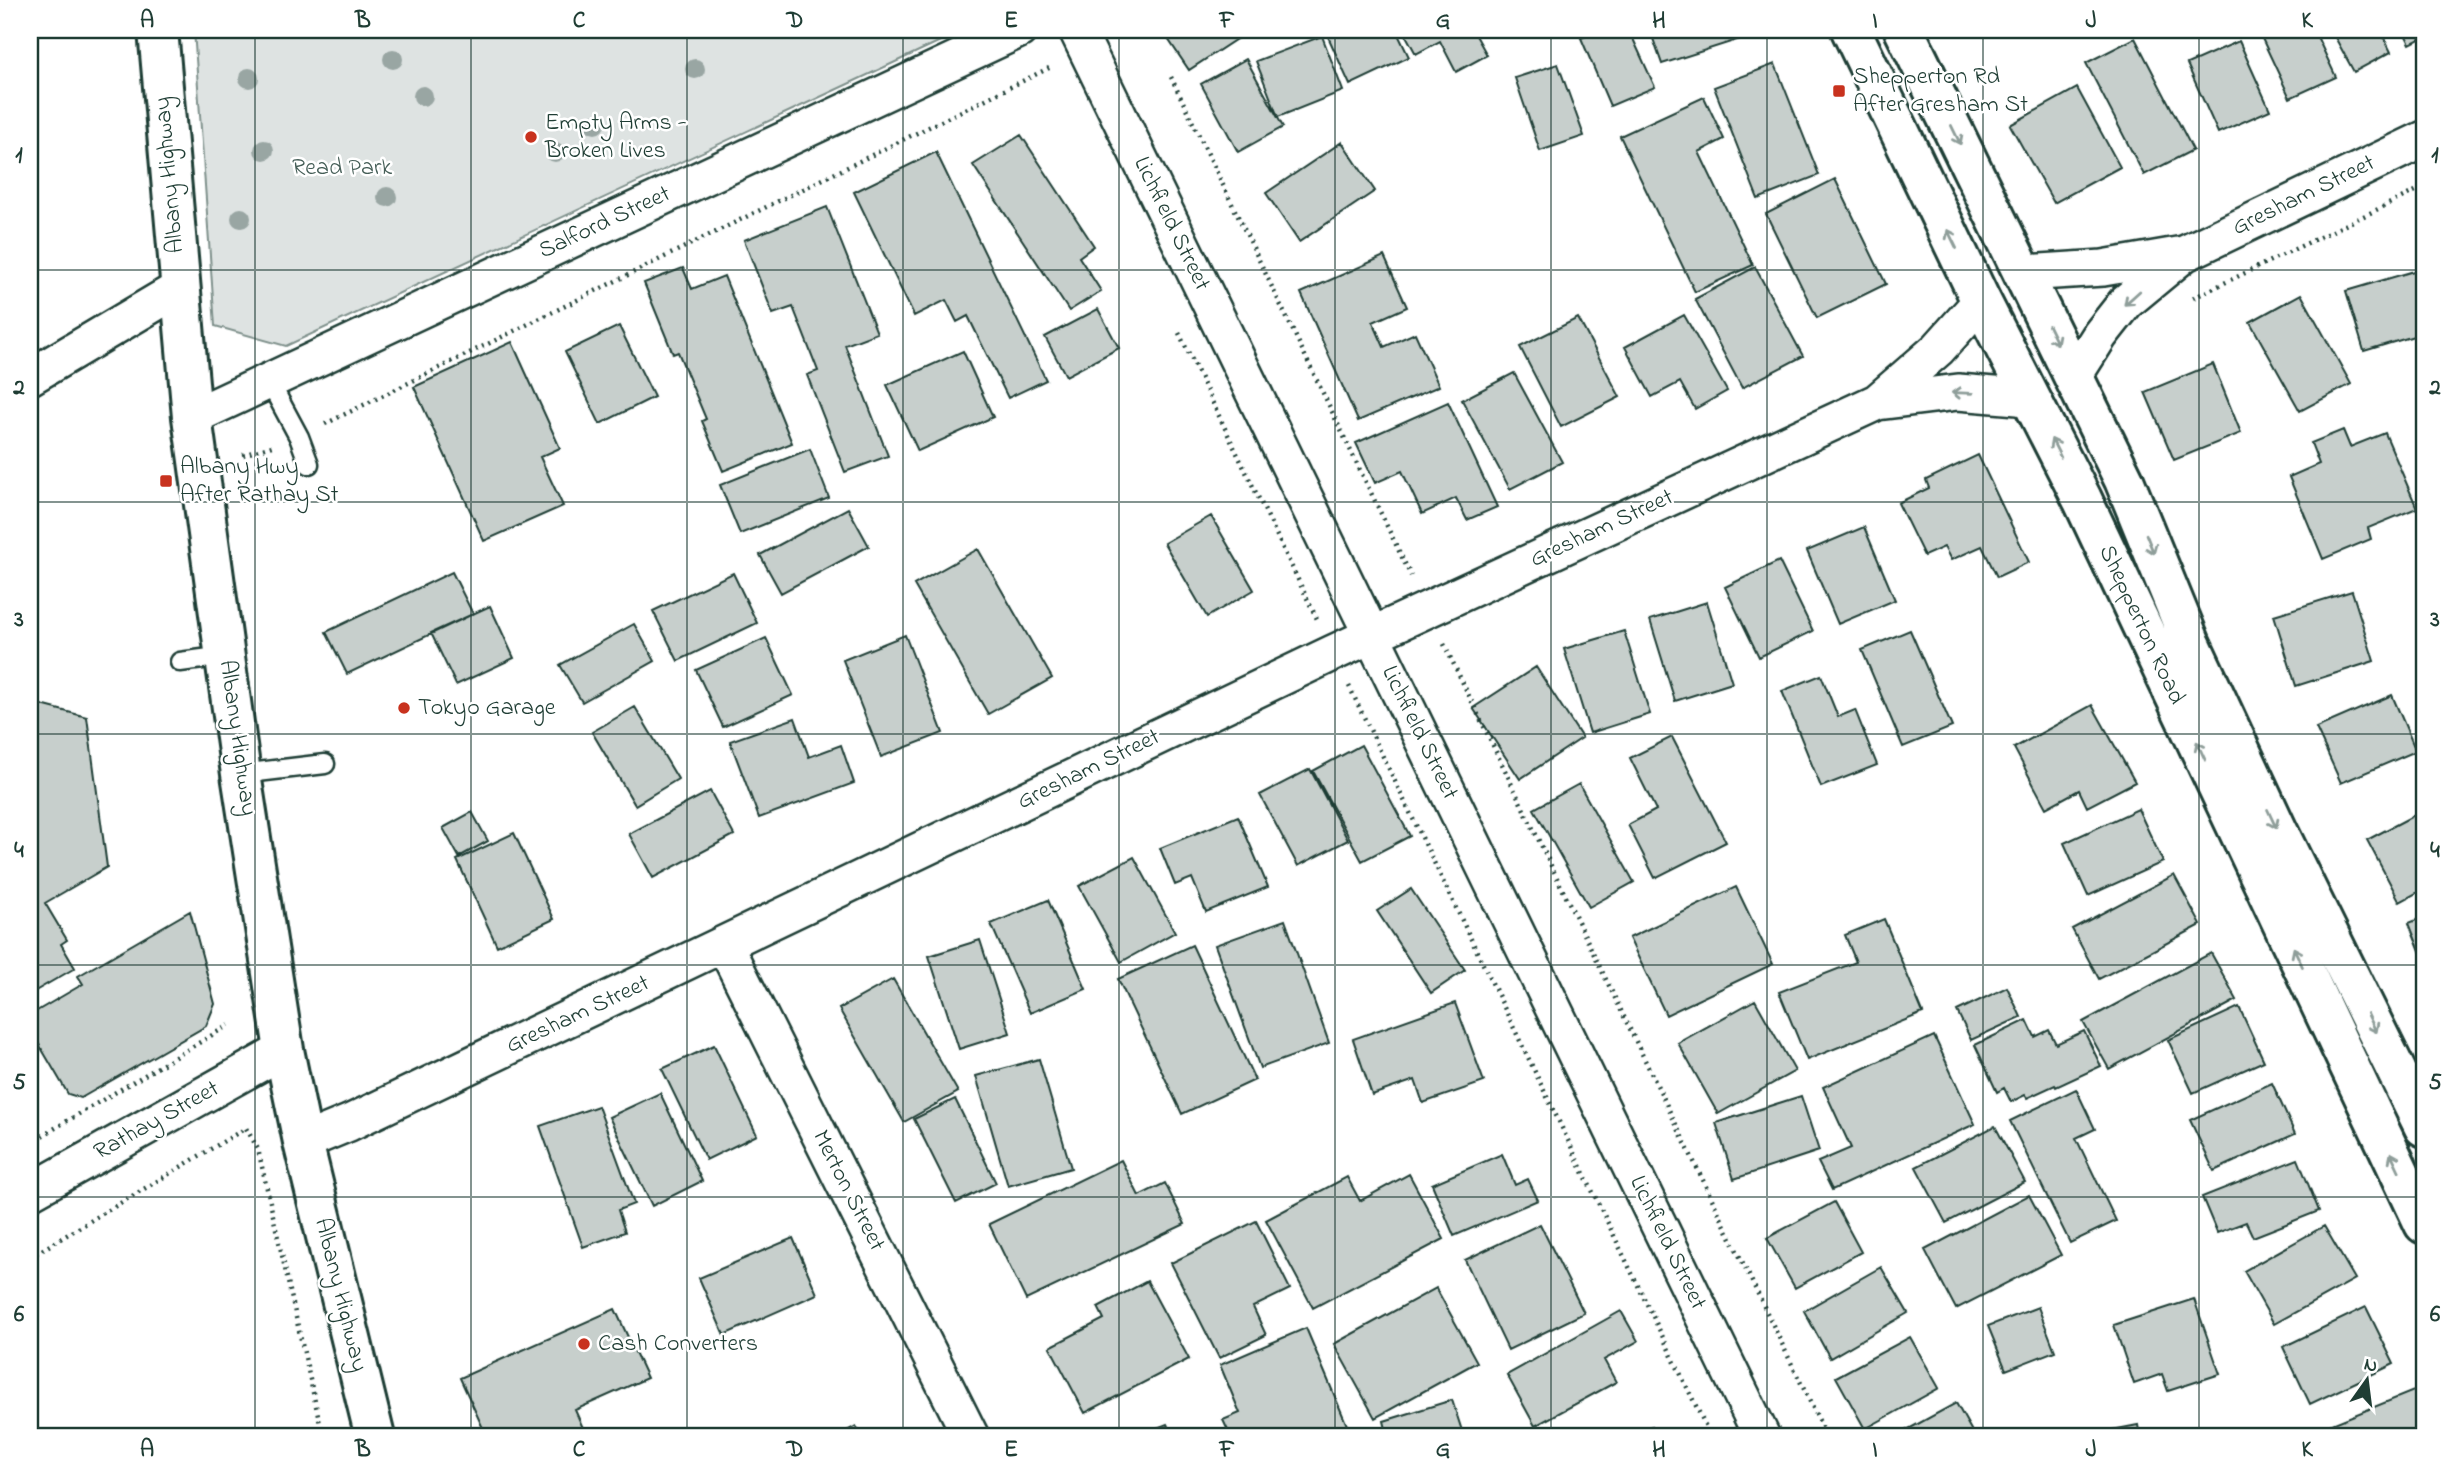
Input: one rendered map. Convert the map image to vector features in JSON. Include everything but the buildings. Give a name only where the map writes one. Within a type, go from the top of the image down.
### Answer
[{"type":"main road","name":"Albany Highway","points":[[158,30],[192,417],[241,774],[284,1050],[303,1142],[375,1437]]},
{"type":"main road","name":"Shepperton Road","points":[[1851,30],[1981,301],[2082,499],[2424,1224]]},
{"type":"main road","name":"Shepperton Road","points":[[1904,30],[2124,480],[2191,644],[2260,794],[2424,1127]]},
{"type":"street","name":"Salford Street","points":[[192,417],[1019,30]]},
{"type":"street","name":"Lichfield Street","points":[[1077,30],[1762,1437]]},
{"type":"street","name":"Gresham Street","points":[[2074,376],[2100,335],[2126,302],[2184,254],[2424,139]]},
{"type":"street","name":"Gresham Street","points":[[2023,273],[2103,268],[2184,254]]},
{"type":"street","points":[[30,377],[180,288]]},
{"type":"street","name":"Gresham Street","points":[[303,1142],[349,1124],[725,946],[1371,635],[1877,402],[1938,349],[1981,301]]},
{"type":"street","name":"Gresham Street","points":[[1877,402],[1958,392],[2030,398]]},
{"type":"street","name":"Merton Street","points":[[725,946],[971,1437]]},
{"type":"street","name":"Rathay Street","points":[[30,1192],[284,1050]]},
{"type":"lane","points":[[269,381],[299,437],[309,464]]},
{"type":"lane","points":[[180,662],[225,656]]},
{"type":"lane","points":[[241,774],[326,764]]},
{"type":"path","points":[[243,455],[299,437],[1051,67],[1057,79]]},
{"type":"path","points":[[1171,77],[1827,1437]]},
{"type":"path","points":[[2188,300],[2424,187]]},
{"type":"path","points":[[1177,329],[1711,1437]]},
{"type":"path","points":[[30,1143],[229,1025]]},
{"type":"path","points":[[30,1257],[247,1128],[258,1149],[323,1437]]},
{"type":"green space","name":"Read Park","points":[[194,30],[964,30],[286,346],[215,326]]},
{"type":"place","name":"Shepperton Rd After Gresham St","points":[[1839,91]]},
{"type":"place","name":"Empty Arms - Broken Lives","points":[[531,137]]},
{"type":"place","name":"Albany Hwy After Rathay St","points":[[166,481]]},
{"type":"place","name":"Tokyo Garage","points":[[404,708]]},
{"type":"place","name":"Cash Converters","points":[[584,1344]]}]
